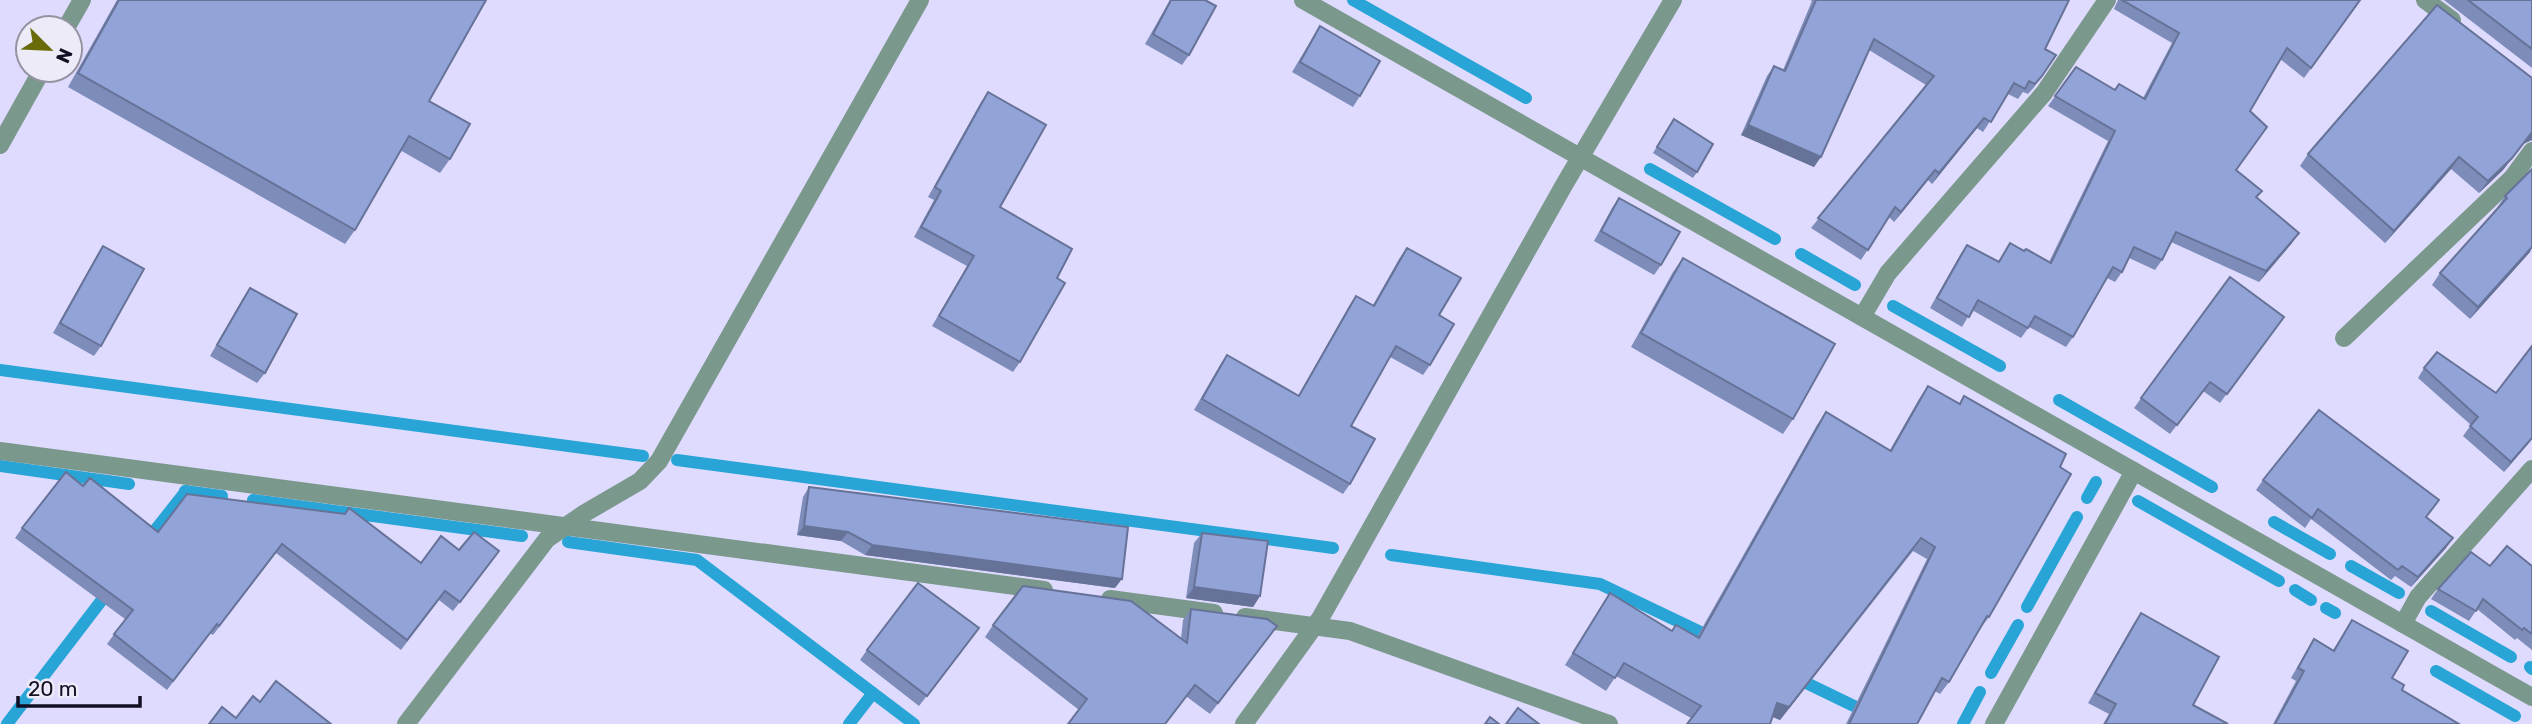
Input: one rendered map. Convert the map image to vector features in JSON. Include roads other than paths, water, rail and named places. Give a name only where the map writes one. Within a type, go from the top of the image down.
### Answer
[{"type":"street","points":[[406,724],[547,539],[640,481],[659,461],[920,0]]},
{"type":"street","points":[[1303,0],[2532,697]]},
{"type":"street","points":[[1244,724],[1314,626],[1580,157],[1674,0]]},
{"type":"street","points":[[1862,317],[1888,273],[2044,93],[2107,0]]},
{"type":"street","points":[[2425,0],[2468,33]]},
{"type":"street","points":[[0,145],[34,84]]},
{"type":"street","points":[[2344,338],[2512,178],[2532,151]]},
{"type":"street","points":[[0,451],[1065,593]]},
{"type":"street","points":[[2403,624],[2418,597],[2532,470]]},
{"type":"street","points":[[1994,724],[2134,471]]},
{"type":"street","points":[[1093,597],[1350,631],[1609,724]]},
{"type":"waterway","points":[[1353,0],[1526,98]]},
{"type":"waterway","points":[[1650,169],[1775,239]]},
{"type":"waterway","points":[[1801,254],[1855,285]]},
{"type":"waterway","points":[[1893,306],[2000,366]]},
{"type":"waterway","points":[[0,370],[643,456]]},
{"type":"waterway","points":[[2059,400],[2212,487]]},
{"type":"waterway","points":[[677,460],[1333,548]]},
{"type":"waterway","points":[[0,466],[129,484]]},
{"type":"waterway","points":[[2087,498],[2096,482]]},
{"type":"waterway","points":[[185,491],[222,496]]},
{"type":"waterway","points":[[145,543],[186,491]]},
{"type":"waterway","points":[[253,500],[522,536]]},
{"type":"waterway","points":[[2138,501],[2279,581]]},
{"type":"waterway","points":[[2027,607],[2077,517]]},
{"type":"waterway","points":[[2274,522],[2330,554]]},
{"type":"waterway","points":[[568,542],[697,560],[914,724]]},
{"type":"waterway","points":[[1391,555],[1600,584],[1715,639]]},
{"type":"waterway","points":[[2351,566],[2399,593]]},
{"type":"waterway","points":[[7,724],[111,588]]},
{"type":"waterway","points":[[2295,590],[2311,600]]},
{"type":"waterway","points":[[2326,608],[2335,613]]},
{"type":"waterway","points":[[2431,611],[2511,657]]},
{"type":"waterway","points":[[1991,673],[2018,625]]},
{"type":"waterway","points":[[2436,671],[2515,716]]},
{"type":"waterway","points":[[1794,677],[1891,724]]},
{"type":"waterway","points":[[1963,724],[1980,692]]},
{"type":"waterway","points":[[849,724],[873,693]]}]
